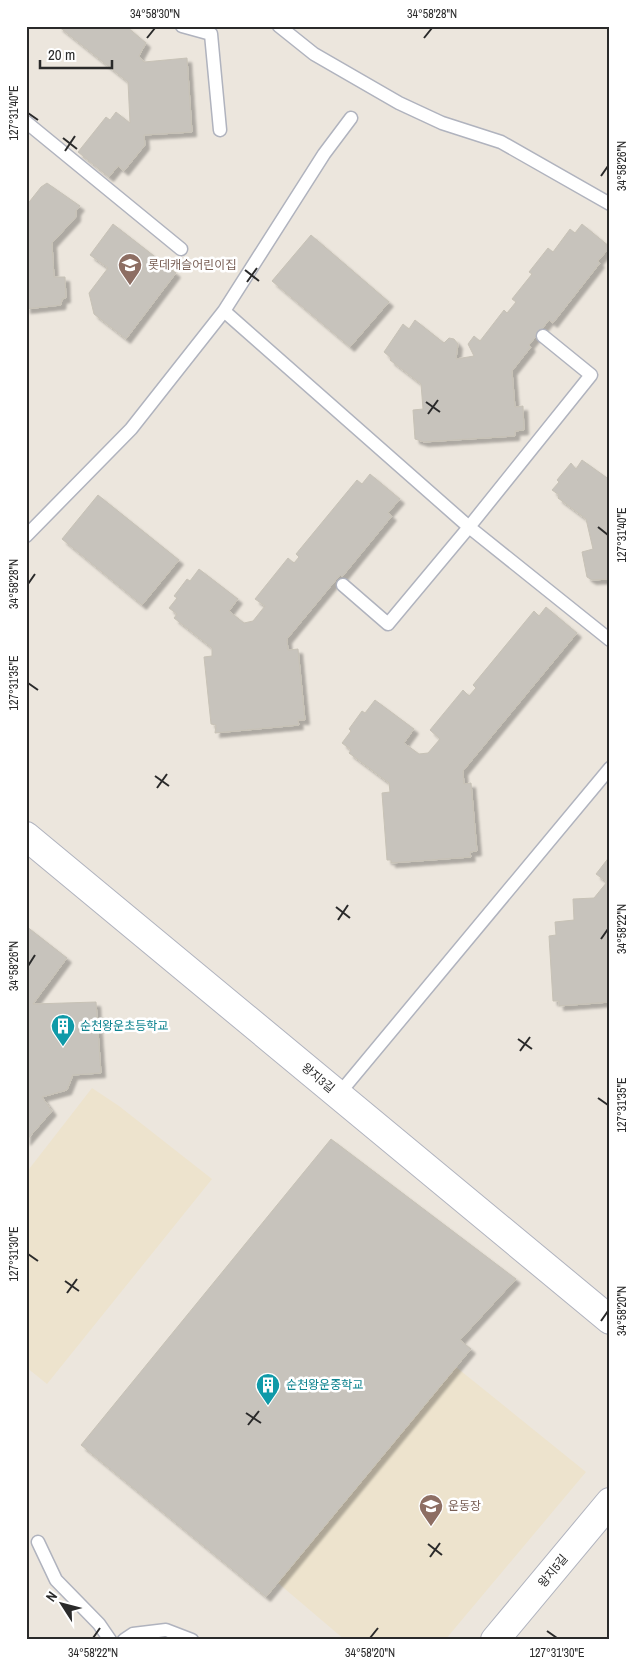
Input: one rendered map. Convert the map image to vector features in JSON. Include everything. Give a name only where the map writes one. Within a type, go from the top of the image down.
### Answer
[{"type":"street","name":"왕지3길","points":[[26,836],[610,1320]]},
{"type":"street","name":"왕지5길","points":[[495,1640],[610,1502]]},
{"type":"lane","points":[[182,26],[211,34],[220,130]]},
{"type":"lane","points":[[279,26],[314,54],[399,103],[442,123],[502,142],[610,204]]},
{"type":"lane","points":[[26,536],[132,430],[224,311],[324,154],[351,118]]},
{"type":"lane","points":[[26,122],[181,249]]},
{"type":"lane","points":[[224,311],[469,527],[610,640]]},
{"type":"lane","points":[[343,585],[388,624],[591,375],[542,336]]},
{"type":"lane","points":[[338,1095],[610,768]]},
{"type":"lane","points":[[38,1542],[56,1580],[99,1624],[110,1640]]},
{"type":"lane","points":[[124,1640],[133,1634],[166,1630],[192,1640]]},
{"type":"shaded area","points":[[92,1088],[119,1106],[212,1179],[47,1384],[26,1367],[26,1173]]},
{"type":"shaded area","name":"운동장","points":[[456,1367],[586,1472],[445,1640],[345,1640],[278,1583]]},
{"type":"building","points":[[58,26],[126,26],[146,43],[139,56],[144,62],[187,58],[192,132],[144,135],[145,145],[124,171],[118,166],[109,177],[78,152],[106,117],[110,120],[116,112],[130,123],[128,82]]},
{"type":"building","points":[[47,183],[80,206],[76,211],[76,217],[52,243],[54,277],[65,277],[66,298],[62,299],[61,305],[26,309],[26,206],[41,187]]},
{"type":"building","points":[[113,224],[176,273],[126,339],[94,314],[89,293],[108,268],[90,255]]},
{"type":"building","points":[[582,224],[610,247],[598,261],[600,263],[553,323],[549,320],[529,345],[531,347],[512,371],[515,407],[523,406],[524,430],[515,431],[515,436],[424,442],[415,439],[413,410],[423,409],[421,384],[390,360],[391,358],[384,352],[403,324],[409,329],[415,320],[444,343],[449,338],[454,339],[458,344],[456,359],[474,356],[468,344],[474,336],[480,341],[504,310],[507,313],[516,302],[512,299],[532,274],[529,272],[548,248],[553,252],[570,229],[575,233]]},
{"type":"building","points":[[311,235],[389,302],[350,347],[272,281]]},
{"type":"building","points":[[582,460],[610,480],[610,579],[592,580],[587,577],[582,552],[593,549],[586,519],[558,498],[559,495],[552,490],[559,482],[557,480],[571,463],[576,469]]},
{"type":"building","points":[[370,474],[400,499],[388,513],[392,516],[342,577],[340,575],[287,639],[288,650],[298,649],[305,720],[298,720],[299,725],[215,733],[216,725],[211,724],[204,657],[212,656],[212,648],[174,618],[177,614],[169,608],[177,598],[174,596],[187,579],[190,581],[199,569],[238,599],[229,611],[244,623],[253,621],[265,606],[255,599],[288,558],[294,563],[299,557],[296,554],[357,480],[362,484]]},
{"type":"building","points":[[98,495],[179,560],[142,605],[62,539]]},
{"type":"building","points":[[546,607],[577,633],[463,771],[464,784],[471,783],[477,851],[470,852],[471,857],[391,863],[391,860],[387,860],[382,793],[390,792],[389,783],[349,753],[351,750],[342,743],[351,731],[349,729],[362,711],[365,713],[375,700],[414,729],[404,743],[419,754],[428,753],[440,739],[430,730],[463,690],[469,696],[476,688],[473,685],[534,611],[539,616]]},
{"type":"building","points":[[610,856],[610,1002],[559,1006],[559,1001],[553,1001],[549,936],[556,935],[555,922],[574,920],[573,899],[594,898],[607,882],[596,874]]},
{"type":"building","name":"순천왕운초등학교","points":[[26,926],[67,958],[33,1004],[96,1002],[101,1073],[73,1075],[67,1090],[42,1097],[52,1111],[26,1141]]},
{"type":"building","name":"순천왕운중학교","points":[[331,1139],[516,1279],[460,1340],[471,1349],[266,1597],[81,1445]]},
{"type":"place","name":"롯데캐슬어린이집","points":[[130,286]]},
{"type":"place","name":"순천왕운초등학교","points":[[63,1047]]},
{"type":"place","name":"순천왕운중학교","points":[[268,1406]]},
{"type":"place","name":"운동장","points":[[431,1527]]}]
